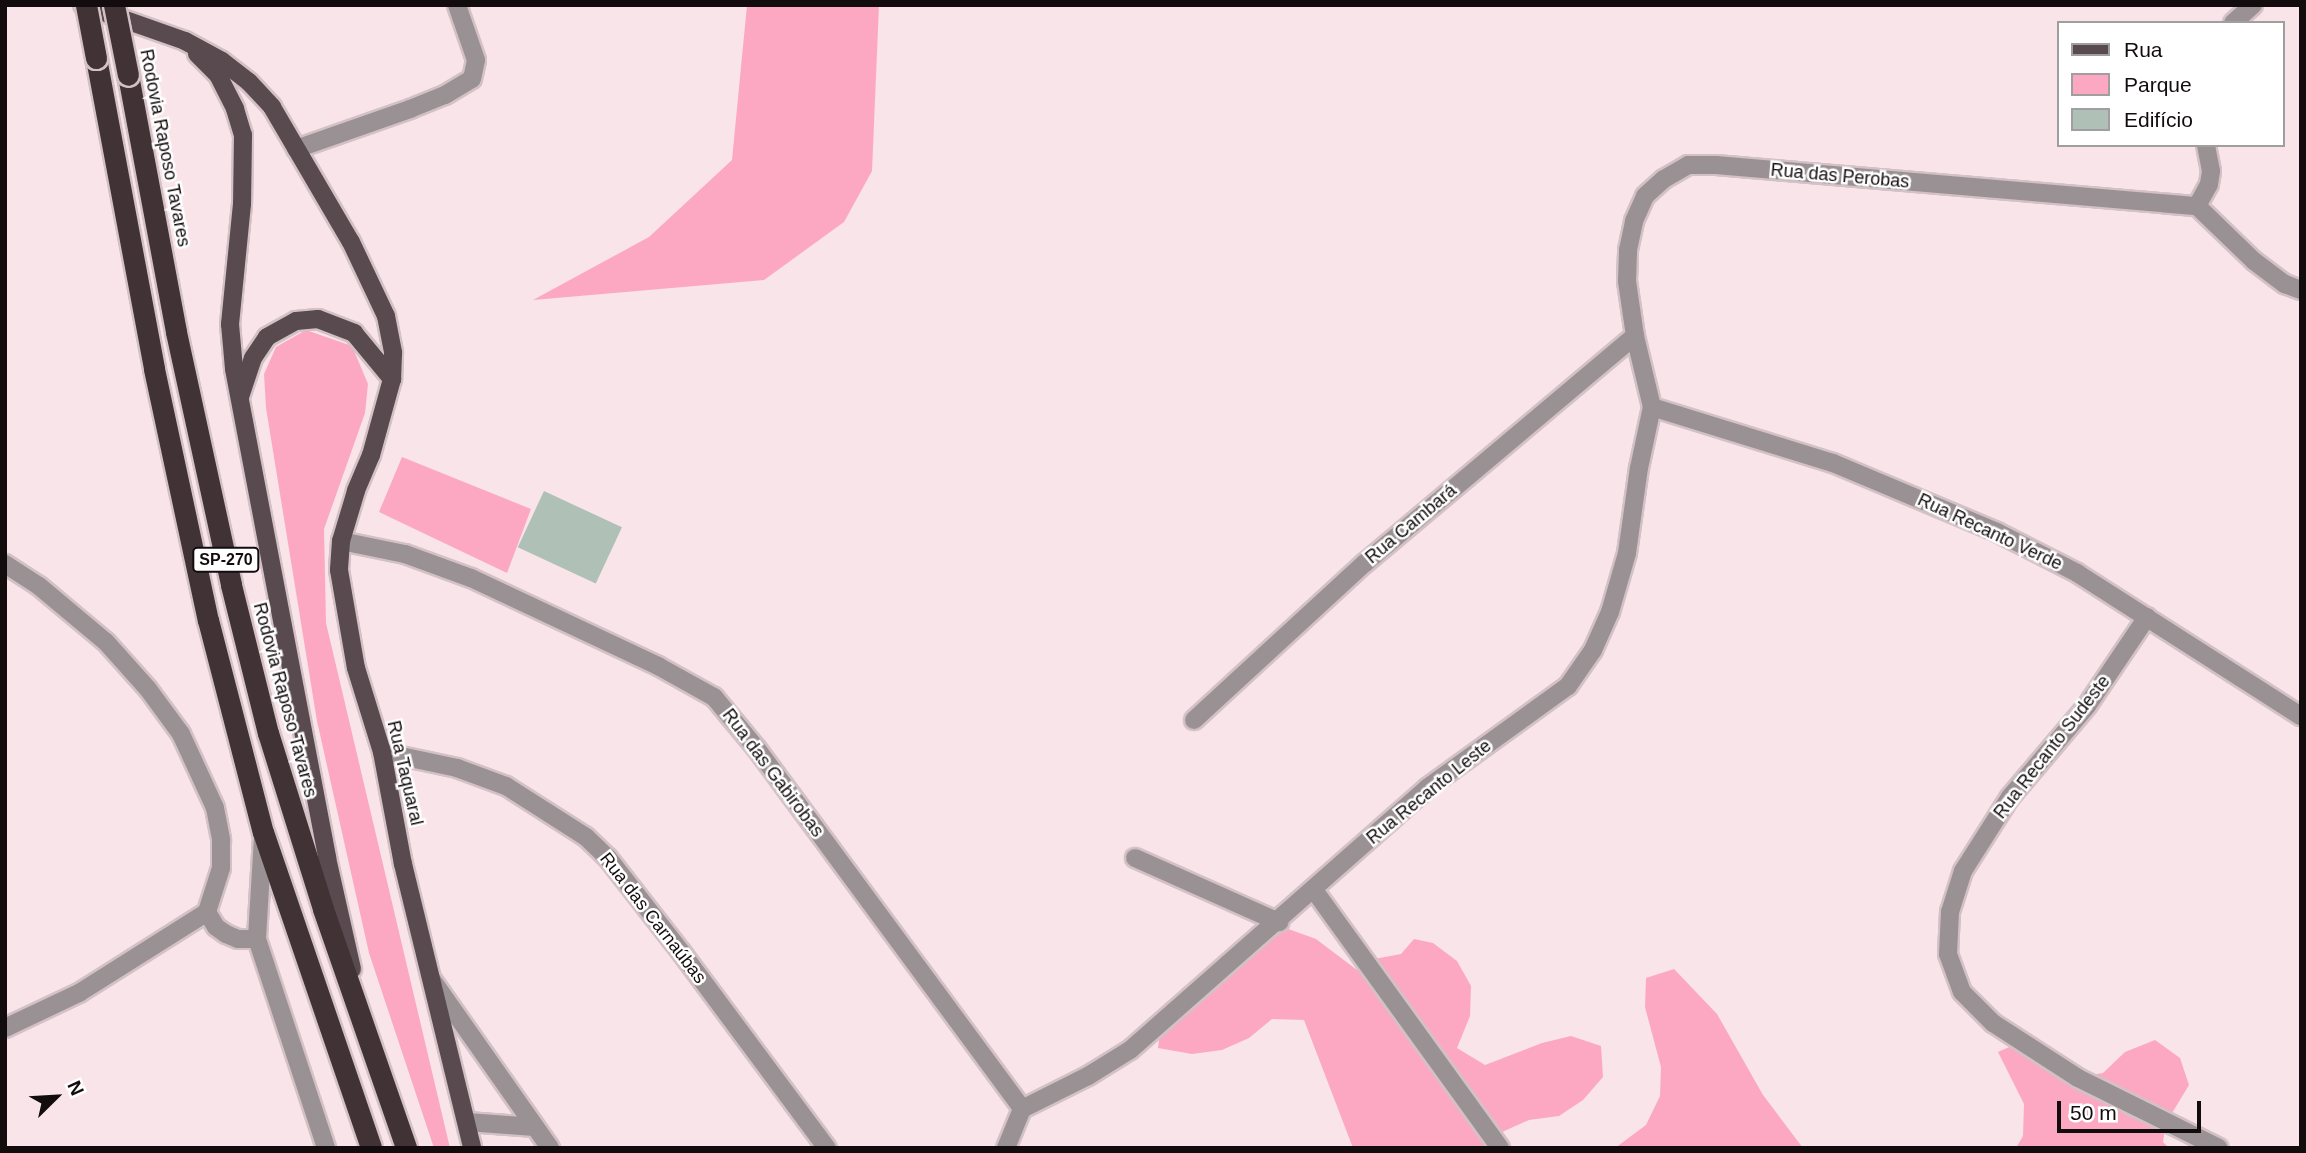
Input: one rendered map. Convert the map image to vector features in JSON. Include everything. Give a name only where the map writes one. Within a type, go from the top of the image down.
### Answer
[{"type":"highway","name":"SP-270","points":[[85,5],[156,383],[208,620],[263,832],[371,1148]]},
{"type":"highway","name":"Rodovia Raposo Tavares","points":[[114,5],[179,345],[231,585],[268,733],[406,1148]]},
{"type":"main road","name":"Rua Taquaral","points":[[85,5],[185,41],[222,61],[249,82],[272,107],[373,284],[386,316],[393,353],[392,379],[372,456],[356,491],[341,541],[339,570],[356,668],[382,752],[403,864],[430,978]]},
{"type":"main road","points":[[185,41],[218,75],[235,109],[243,135],[242,204],[230,324],[239,400],[327,858],[366,1034]]},
{"type":"main road","points":[[239,400],[253,358],[267,337],[296,321],[317,319],[354,333],[392,379]]},
{"type":"main road","points":[[430,978],[472,1148]]},
{"type":"street","points":[[296,149],[422,104],[472,79],[476,60],[457,5]]},
{"type":"street","points":[[2235,21],[2253,5]]},
{"type":"street","points":[[2206,147],[2211,171],[2209,184],[2197,206],[2254,261],[2285,284],[2301,290]]},
{"type":"street","name":"Rua das Perobas","points":[[1652,407],[1635,336],[1626,281],[1633,221],[1645,196],[1664,179],[1688,165],[2197,206]]},
{"type":"street","name":"Rua Cambará","points":[[1194,720],[1365,564],[1635,336]]},
{"type":"street","name":"Rua Recanto Verde","points":[[1652,407],[1833,463],[1997,532],[2077,573],[2301,716]]},
{"type":"street","name":"Rua Recanto Leste","points":[[1022,1109],[1088,1076],[1130,1050],[1279,922],[1427,789],[1568,686],[1593,650],[1610,612],[1627,553],[1639,468],[1652,407]]},
{"type":"street","name":"Rua das Gabirobas","points":[[341,541],[405,554],[471,578],[658,666],[714,697],[766,761],[1022,1109]]},
{"type":"street","points":[[5,564],[39,586],[106,642],[148,689],[181,734],[215,807],[221,840],[221,868],[207,912],[79,993],[5,1028]]},
{"type":"street","name":"Rua Recanto Sudeste","points":[[2147,617],[2087,706],[2010,797],[1964,871],[1950,912],[1948,954],[1962,992],[1993,1023],[2078,1078],[2219,1148]]},
{"type":"street","name":"Rua das Carnaúbas","points":[[382,752],[457,768],[506,786],[586,837],[608,858],[682,953],[827,1148]]},
{"type":"street","points":[[263,832],[257,939],[326,1148]]},
{"type":"street","points":[[1135,858],[1279,922]]},
{"type":"street","points":[[1314,890],[1500,1148]]},
{"type":"street","points":[[207,912],[226,934],[238,939],[257,939]]},
{"type":"street","name":"Rua Taquaral","points":[[430,978],[550,1148]]},
{"type":"street","points":[[1006,1148],[1022,1109]]},
{"type":"street","points":[[467,1122],[535,1128]]},
{"type":"green space","points":[[747,5],[879,5],[872,171],[844,222],[764,280],[533,300],[649,237],[732,160]]},
{"type":"green space","points":[[306,330],[352,346],[368,384],[365,413],[324,529],[326,623],[450,1148],[434,1148],[369,953],[317,721],[266,408],[264,374],[276,347]]},
{"type":"green space","points":[[402,457],[531,509],[507,573],[379,512]]},
{"type":"green space","points":[[1280,926],[1316,939],[1357,970],[1374,959],[1401,954],[1414,939],[1433,943],[1457,961],[1471,986],[1470,1016],[1457,1048],[1485,1065],[1542,1043],[1571,1036],[1601,1046],[1603,1077],[1583,1100],[1559,1116],[1529,1120],[1502,1132],[1501,1148],[1353,1148],[1304,1020],[1272,1019],[1249,1038],[1222,1050],[1192,1054],[1158,1048],[1160,1034],[1196,984],[1192,981],[1213,962]]},
{"type":"green space","points":[[1674,969],[1717,1014],[1763,1095],[1803,1148],[1615,1148],[1646,1125],[1660,1096],[1661,1067],[1645,1007],[1646,978]]},
{"type":"green space","points":[[2025,1040],[2073,1078],[2103,1073],[2125,1052],[2155,1040],[2180,1058],[2189,1085],[2166,1123],[2163,1142],[2168,1147],[2178,1148],[2016,1148],[2023,1136],[2024,1104],[1998,1052]]},
{"type":"building","points":[[544,491],[622,527],[596,584],[518,547]]}]
